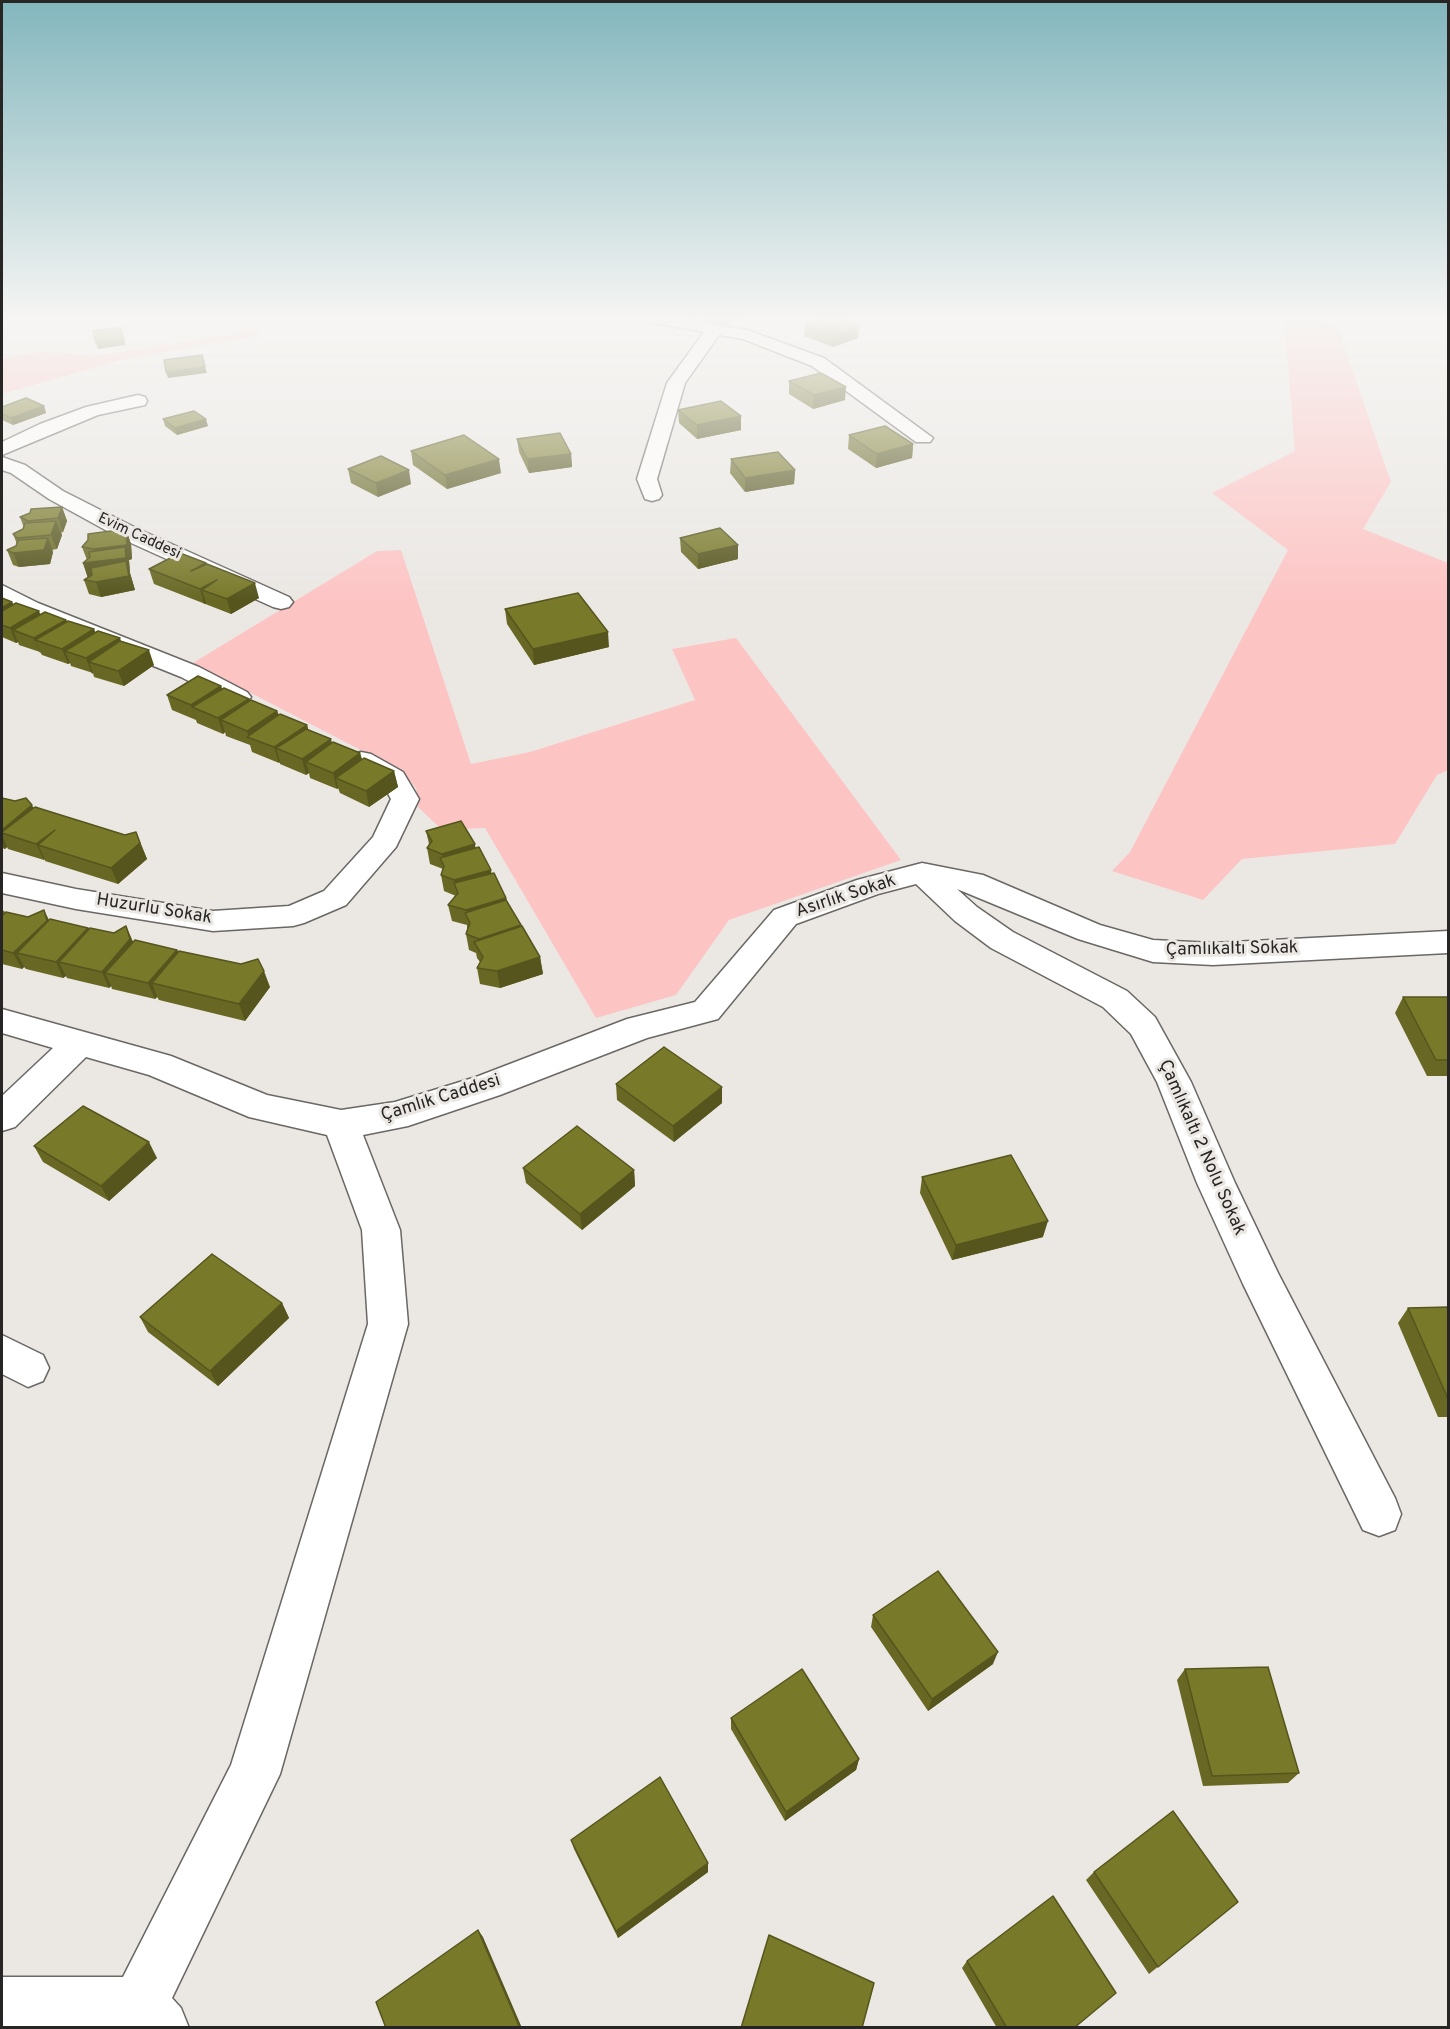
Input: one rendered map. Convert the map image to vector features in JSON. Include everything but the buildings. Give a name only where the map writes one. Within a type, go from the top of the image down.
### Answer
[{"type":"street","points":[[2,449],[47,428],[91,412]]},
{"type":"street","points":[[652,495],[647,479],[667,412]]},
{"type":"street","points":[[887,412],[923,438]]},
{"type":"street","name":"Evim Caddesi","points":[[2,462],[18,469],[56,495],[128,533],[281,602]]},
{"type":"street","points":[[2,592],[30,608],[190,672],[263,711]]},
{"type":"street","name":"Huzurlu Sokak","points":[[2,883],[213,921],[293,916],[335,898],[386,841],[405,799],[393,778],[341,750]]},
{"type":"street","name":"Çamlıkaltı Sokak","points":[[921,873],[972,882],[1089,932],[1152,951],[1213,954],[1449,942]]},
{"type":"street","name":"Asırlık Sokak","points":[[706,1011],[784,917],[868,887],[921,873]]},
{"type":"street","name":"Çamlıkaltı 2 Nolu Sokak","points":[[921,873],[966,914],[1002,940],[1115,999],[1143,1026],[1174,1082],[1216,1183],[1263,1284],[1379,1514]]},
{"type":"street","name":"Çamlık Caddesi","points":[[2,1021],[159,1065],[261,1107],[341,1124],[395,1116],[488,1086],[639,1028],[706,1011]]},
{"type":"street","points":[[2,1117],[79,1043]]},
{"type":"street","points":[[2,2005],[150,2017],[254,1774],[388,1324],[381,1230],[341,1124]]},
{"type":"shaded area","points":[[1292,412],[1367,412],[1391,482],[1363,529],[1448,563],[1448,770],[1437,775],[1395,844],[1242,859],[1203,900],[1112,871],[1130,852],[1288,550],[1212,493],[1295,451]]},
{"type":"shaded area","points":[[401,550],[471,764],[530,752],[695,700],[672,649],[736,638],[901,860],[729,920],[676,995],[596,1018],[485,828],[442,830],[418,807],[416,788],[403,772],[193,663],[377,551]]}]
